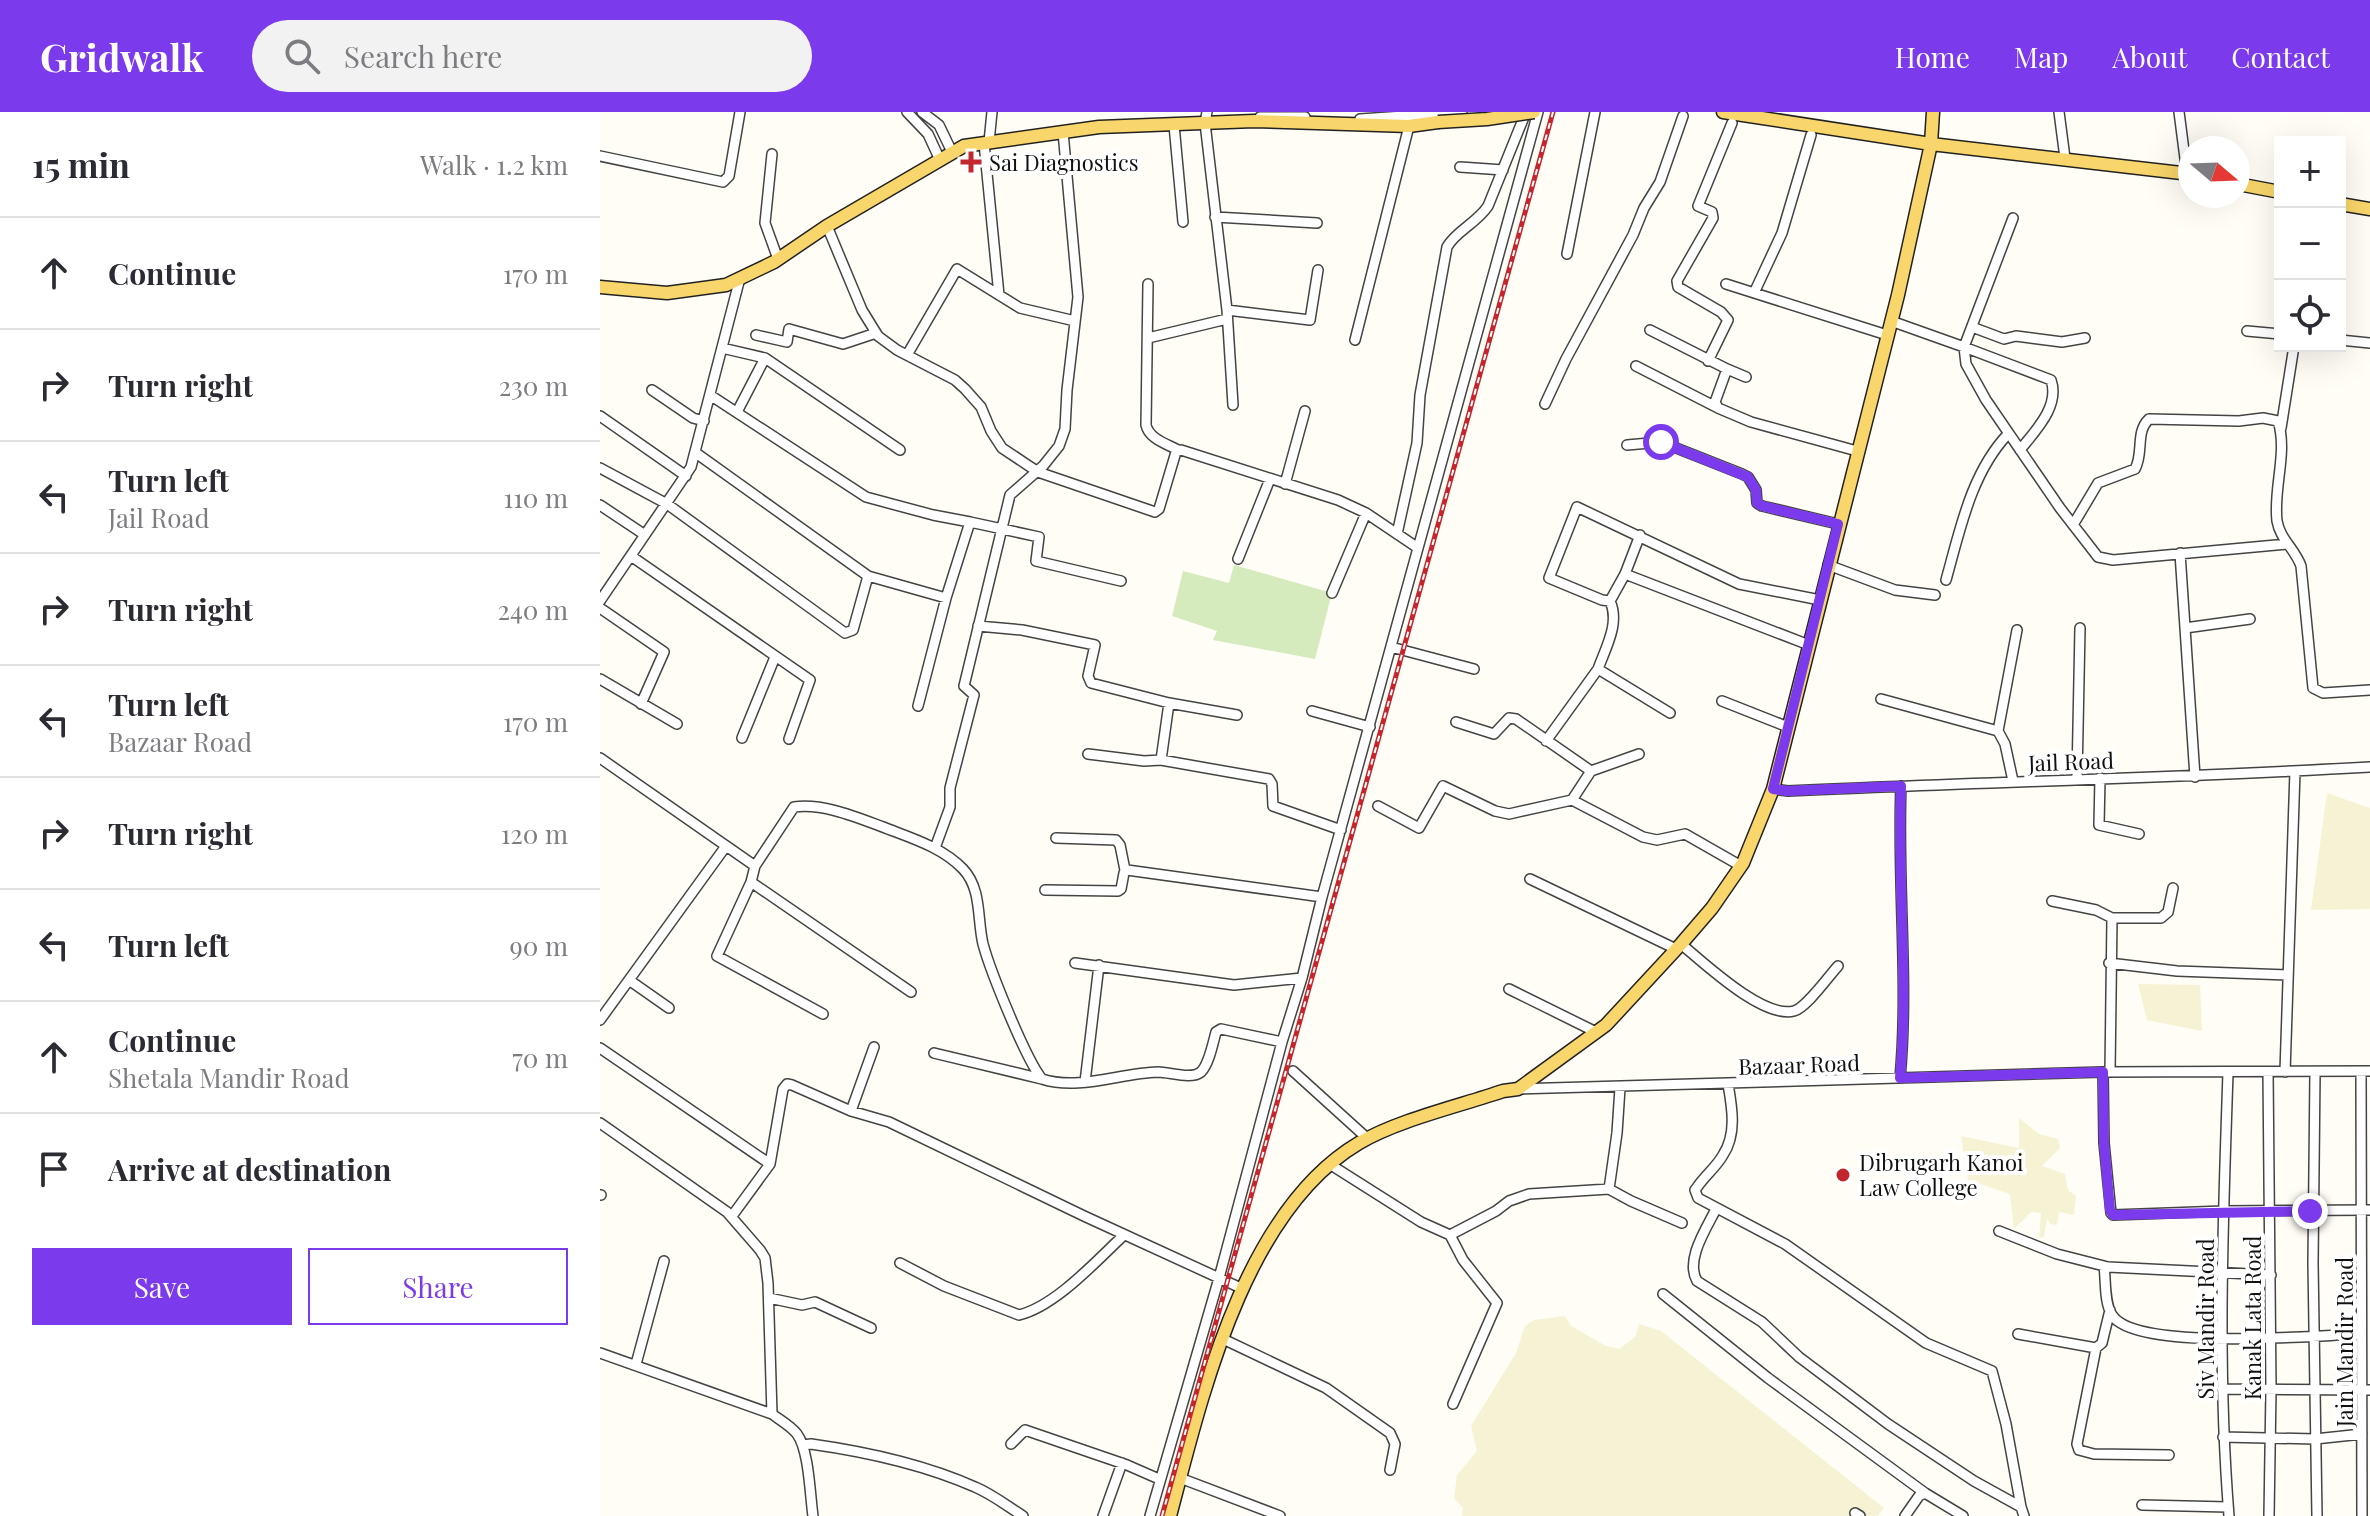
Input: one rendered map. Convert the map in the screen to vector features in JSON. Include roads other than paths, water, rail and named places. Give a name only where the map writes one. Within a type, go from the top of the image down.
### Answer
[{"type":"main road","points":[[600,287],[667,293],[726,285],[778,259],[827,226],[964,146],[1099,127],[1174,125],[1206,118],[1414,118],[1438,122],[1536,112]]},
{"type":"main road","points":[[1723,112],[1931,144],[2178,173]]},
{"type":"main road","points":[[1170,1516],[1186,1450],[1223,1339],[1261,1251],[1293,1199],[1309,1182],[1368,1139],[1476,1100],[1518,1089],[1606,1025],[1679,947],[1712,908],[1741,866],[1769,805],[1891,321],[1931,144],[1933,112]]},
{"type":"main road","points":[[2250,186],[2274,191]]},
{"type":"main road","points":[[2346,205],[2370,209]]},
{"type":"street","points":[[600,156],[723,182],[729,176],[740,112]]},
{"type":"street","points":[[907,112],[928,134],[940,160]]},
{"type":"street","points":[[922,112],[939,125],[952,152]]},
{"type":"street","points":[[939,125],[941,112]]},
{"type":"street","points":[[992,112],[986,143],[999,295]]},
{"type":"street","points":[[1355,340],[1414,118],[1462,112]]},
{"type":"street","points":[[1397,534],[1417,443],[1420,395],[1447,247],[1451,240],[1484,213],[1526,112]]},
{"type":"street","points":[[1150,1516],[1302,978],[1536,112]]},
{"type":"street","points":[[1567,254],[1595,112]]},
{"type":"street","points":[[2059,112],[2065,158]]},
{"type":"street","points":[[2179,112],[2183,136]]},
{"type":"street","points":[[1545,404],[1660,182],[1683,116]]},
{"type":"street","points":[[1206,118],[1227,314],[1233,405]]},
{"type":"street","points":[[1708,361],[1728,320],[1721,312],[1678,287],[1677,281],[1713,218],[1712,212],[1698,206],[1732,123]]},
{"type":"street","points":[[1174,125],[1183,222]]},
{"type":"street","points":[[935,848],[950,807],[950,788],[974,695],[964,686],[1010,495],[1038,472],[1059,446],[1065,429],[1078,278],[1063,132]]},
{"type":"street","points":[[1754,293],[1782,233],[1811,135]]},
{"type":"street","points":[[772,154],[765,223],[778,259]]},
{"type":"street","points":[[1460,167],[1503,170]]},
{"type":"street","points":[[1215,217],[1317,223]]},
{"type":"street","points":[[2013,218],[1964,347],[1966,364],[2008,434],[2094,553],[2105,560],[2287,544]]},
{"type":"street","points":[[827,226],[862,310],[876,333],[965,389],[981,407],[1002,448],[1038,472],[1155,512],[1159,509],[1178,450]]},
{"type":"street","points":[[907,355],[954,271],[960,270],[1029,312],[1075,321]]},
{"type":"street","points":[[1148,338],[1227,314],[1310,320],[1318,270]]},
{"type":"street","points":[[600,601],[686,476],[696,453],[740,278]]},
{"type":"street","points":[[1148,284],[1147,431],[1178,450],[1338,500],[1366,513],[1418,548]]},
{"type":"street","points":[[1726,284],[1887,335]]},
{"type":"street","points":[[1891,321],[2051,380],[2054,399],[2040,425],[2020,450]]},
{"type":"street","points":[[1972,327],[2005,339],[2020,336],[2062,342],[2085,338]]},
{"type":"street","points":[[756,335],[787,342],[789,329],[843,344],[876,333]]},
{"type":"street","points":[[1650,330],[1746,377]]},
{"type":"street","points":[[2247,331],[2274,333]]},
{"type":"street","points":[[2346,341],[2370,343]]},
{"type":"street","points":[[722,348],[765,358],[900,450]]},
{"type":"street","points":[[2293,352],[2281,431],[2277,517],[2279,531],[2301,566],[2313,688],[2323,693],[2370,690]]},
{"type":"street","points":[[737,412],[765,358]]},
{"type":"street","points":[[1636,366],[1751,422],[1857,451]]},
{"type":"street","points":[[1718,408],[1715,402],[1727,369]]},
{"type":"street","points":[[652,390],[693,418],[704,421]]},
{"type":"street","points":[[710,395],[866,497],[1039,537],[1036,561],[1121,581]]},
{"type":"street","points":[[1285,484],[1305,411]]},
{"type":"street","points":[[600,416],[686,476]]},
{"type":"street","points":[[2070,522],[2098,483],[2135,469],[2139,461],[2142,428],[2149,419],[2272,419],[2278,421],[2281,431]]},
{"type":"street","points":[[1946,580],[1969,501],[1989,457],[2008,434]]},
{"type":"street","points":[[1627,445],[1661,442],[1748,477],[1756,490],[1757,503],[1762,506],[1838,524]]},
{"type":"street","points":[[696,453],[868,576],[946,598]]},
{"type":"street","points":[[600,468],[667,504],[845,633],[853,630],[868,576]]},
{"type":"street","points":[[1238,559],[1270,479]]},
{"type":"street","points":[[600,505],[645,535]]},
{"type":"street","points":[[1610,601],[1549,578],[1575,508],[1579,507],[1640,535],[1739,584],[1820,600]]},
{"type":"street","points":[[1332,593],[1366,513]]},
{"type":"street","points":[[918,706],[946,598],[970,522]]},
{"type":"street","points":[[1546,741],[1598,669],[1614,622],[1610,601],[1625,574],[1640,535]]},
{"type":"street","points":[[2180,553],[2195,777]]},
{"type":"street","points":[[631,556],[810,680],[789,739]]},
{"type":"street","points":[[1828,565],[1895,590],[1935,595]]},
{"type":"street","points":[[1625,574],[1809,645]]},
{"type":"street","points":[[600,608],[664,652],[641,704]]},
{"type":"street","points":[[2185,628],[2250,619]]},
{"type":"street","points":[[978,626],[1022,630],[1095,645],[1088,676],[1091,683],[1169,703],[1237,715]]},
{"type":"street","points":[[2077,778],[2080,628]]},
{"type":"street","points":[[2017,630],[1998,731],[2023,780]]},
{"type":"street","points":[[1391,647],[1474,669]]},
{"type":"street","points":[[742,738],[775,657]]},
{"type":"street","points":[[1598,669],[1670,713]]},
{"type":"street","points":[[600,679],[677,724]]},
{"type":"street","points":[[1881,699],[1998,731]]},
{"type":"street","points":[[1722,701],[1788,727]]},
{"type":"street","points":[[1161,760],[1169,703]]},
{"type":"street","points":[[1312,711],[1370,727]]},
{"type":"street","points":[[1456,722],[1494,734],[1512,718],[1591,771]]},
{"type":"street","points":[[1088,754],[1161,760],[1269,779],[1272,781],[1273,806],[1341,830]]},
{"type":"street","points":[[1572,800],[1591,771],[1639,754]]},
{"type":"street","points":[[600,758],[755,866]]},
{"type":"street","name":"Jail Road","points":[[1773,789],[1788,791],[2077,778],[2195,777],[2370,767]]},
{"type":"street","points":[[2285,1072],[2295,771]]},
{"type":"street","points":[[2100,778],[2099,825],[2139,834]]},
{"type":"street","points":[[1378,806],[1419,828],[1443,786],[1495,811],[1509,814],[1572,800],[1643,837],[1657,840],[1685,834],[1741,866]]},
{"type":"street","points":[[1900,1078],[1904,986],[1899,845],[1901,786]]},
{"type":"street","points":[[823,1014],[717,956],[751,882],[755,866],[794,807],[807,805],[853,816],[935,848],[953,860],[971,880],[976,892],[987,958],[1030,1059],[1042,1079]]},
{"type":"street","points":[[1045,890],[1121,889],[1125,870],[1116,840],[1056,838]]},
{"type":"street","points":[[600,1020],[726,846]]},
{"type":"street","points":[[1125,870],[1322,897]]},
{"type":"street","points":[[1530,879],[1679,947],[1735,988],[1769,1008],[1783,1012],[1801,1008],[1838,966]]},
{"type":"street","points":[[751,882],[911,992]]},
{"type":"street","points":[[2052,901],[2096,910],[2112,918],[2164,917],[2173,888]]},
{"type":"street","points":[[2112,918],[2104,1143],[2111,1213],[2366,1210]]},
{"type":"street","points":[[1075,963],[1234,985],[1302,978]]},
{"type":"street","points":[[2109,963],[2177,971],[2288,975]]},
{"type":"street","points":[[1085,1082],[1099,965]]},
{"type":"street","points":[[629,980],[669,1008]]},
{"type":"street","points":[[1509,989],[1596,1032]]},
{"type":"street","points":[[934,1053],[1056,1082],[1085,1082],[1158,1072],[1196,1075],[1203,1070],[1218,1030],[1229,1029],[1282,1042]]},
{"type":"street","points":[[851,1111],[874,1047]]},
{"type":"street","points":[[600,1048],[770,1164]]},
{"type":"street","points":[[1293,1071],[1368,1139]]},
{"type":"street","name":"Bazaar Road","points":[[1518,1089],[2106,1072],[2366,1071]]},
{"type":"street","name":"Jain Mandir Road","points":[[2362,1516],[2362,1434],[2366,1390],[2361,1334],[2366,1210],[2366,1071]]},
{"type":"street","name":"Kanak Lata Road","points":[[2268,1072],[2271,1275],[2269,1516]]},
{"type":"street","points":[[2315,1072],[2313,1211],[2317,1516]]},
{"type":"street","name":"Siv Mandir Road","points":[[2228,1073],[2221,1339],[2223,1437],[2229,1512]]},
{"type":"street","points":[[1728,1084],[1733,1125],[1731,1135],[1723,1156],[1695,1190],[1698,1198],[1785,1244],[1926,1343],[1992,1371],[2023,1512]]},
{"type":"street","points":[[732,1216],[770,1164],[785,1086],[792,1085],[851,1111],[886,1120],[915,1133],[1243,1289]]},
{"type":"street","points":[[1609,1189],[1620,1088]]},
{"type":"street","points":[[600,1123],[732,1216],[765,1258],[772,1414]]},
{"type":"street","points":[[1331,1165],[1421,1222],[1450,1235],[1463,1260],[1497,1303],[1453,1404]]},
{"type":"street","points":[[1450,1235],[1509,1201],[1529,1194],[1609,1189],[1682,1223]]},
{"type":"street","points":[[1716,1209],[1696,1252],[1693,1274],[1697,1281],[1762,1322],[1799,1357],[1914,1442],[2023,1512]]},
{"type":"street","points":[[1999,1231],[2057,1254],[2104,1266],[2271,1275]]},
{"type":"street","points":[[900,1263],[944,1286],[1019,1315],[1050,1299],[1124,1235]]},
{"type":"street","points":[[636,1364],[664,1261]]},
{"type":"street","points":[[2104,1266],[2110,1310],[2102,1343],[2096,1348],[2077,1444],[2079,1450],[2089,1454],[2169,1455]]},
{"type":"street","points":[[1663,1294],[1778,1386],[1925,1493],[1963,1516]]},
{"type":"street","points":[[769,1298],[802,1305],[815,1302],[871,1328]]},
{"type":"street","points":[[2110,1310],[2119,1323],[2139,1332],[2221,1339],[2361,1334]]},
{"type":"street","points":[[2018,1334],[2096,1348]]},
{"type":"street","points":[[1223,1339],[1326,1388],[1390,1433],[1395,1444],[1390,1470]]},
{"type":"street","points":[[600,1354],[636,1364],[772,1414],[797,1434],[803,1445],[813,1516]]},
{"type":"street","points":[[2222,1389],[2366,1390]]},
{"type":"street","points":[[1011,1444],[1025,1430],[1159,1479]]},
{"type":"street","points":[[2223,1437],[2315,1439],[2362,1434]]},
{"type":"street","points":[[803,1445],[865,1452],[927,1468],[978,1488],[1023,1516]]},
{"type":"street","points":[[1103,1516],[1122,1463]]},
{"type":"street","points":[[1180,1478],[1280,1516]]},
{"type":"street","points":[[1905,1516],[1919,1496],[1925,1493]]},
{"type":"street","points":[[2142,1505],[2229,1512]]},
{"type":"railway","points":[[1162,1516],[1553,112]]},
{"type":"place","name":"Sai Diagnostics","points":[[971,162]]},
{"type":"place","name":"Dibrugarh Kanoi Law College","points":[[1843,1175]]}]
